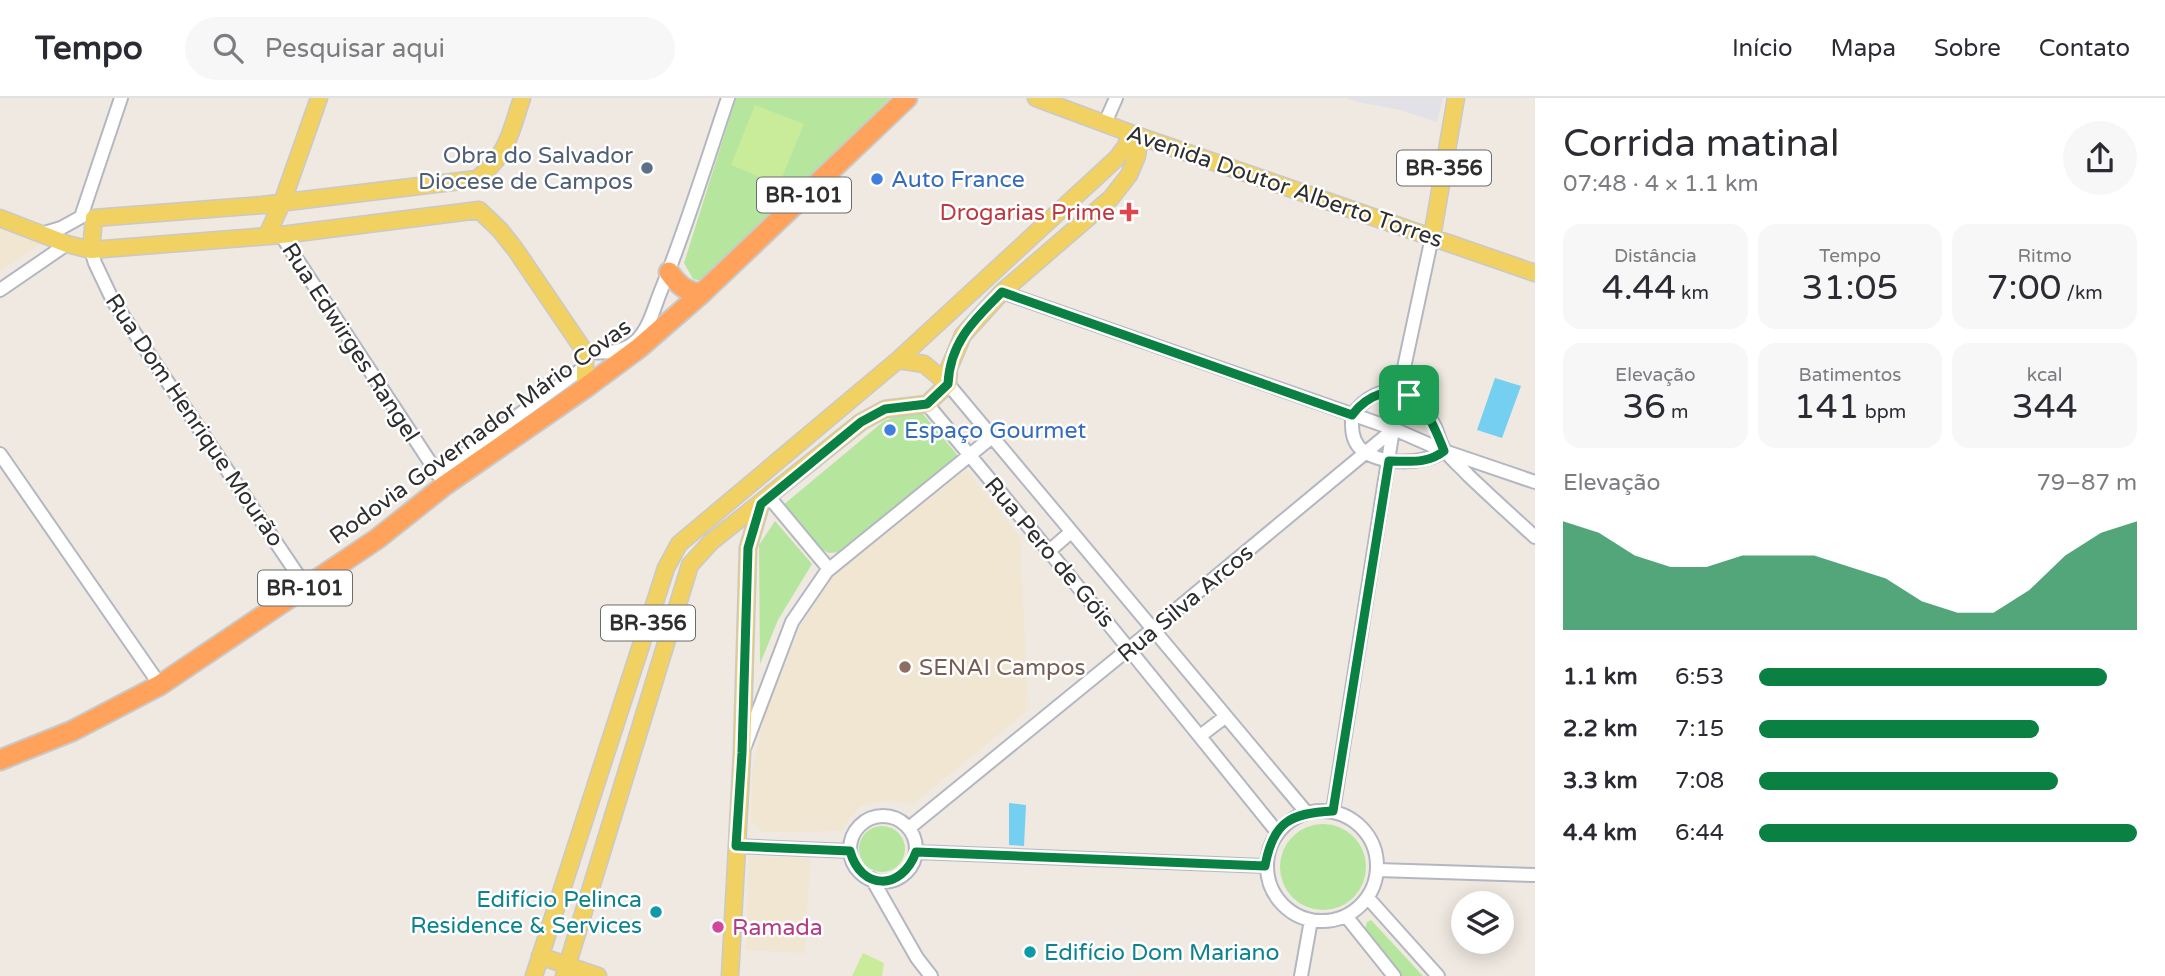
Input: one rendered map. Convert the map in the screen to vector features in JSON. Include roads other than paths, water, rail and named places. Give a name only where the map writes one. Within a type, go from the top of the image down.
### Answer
[{"type":"highway","name":"Rodovia Governador Mário Covas","points":[[0,760],[72,731],[160,685],[377,539],[441,479],[585,388],[639,348],[702,293],[906,98]]},
{"type":"highway","points":[[668,272],[682,287],[693,293],[702,293]]},
{"type":"main road","points":[[274,235],[282,203],[319,98]]},
{"type":"main road","points":[[91,250],[87,218],[282,203],[477,179],[491,168],[503,152],[522,98]]},
{"type":"main road","name":"Avenida Doutor Alberto Torres","points":[[1036,98],[1135,135],[1535,273]]},
{"type":"main road","name":"BR-356","points":[[1432,237],[1456,98]]},
{"type":"main road","points":[[565,970],[690,565],[711,542],[861,422],[885,409],[927,404],[948,384],[949,368],[963,335],[978,316],[1111,198],[1129,175],[1137,156],[1135,135]]},
{"type":"main road","name":"BR-356","points":[[534,976],[666,568],[679,544],[898,360],[1117,158],[1135,135]]},
{"type":"main road","points":[[477,179],[481,188],[480,210],[515,249],[586,359],[585,388]]},
{"type":"main road","points":[[0,218],[67,244],[91,250],[274,235],[480,210]]},
{"type":"main road","points":[[898,360],[924,364],[948,384]]},
{"type":"main road","points":[[730,976],[742,753],[748,548],[765,500]]},
{"type":"main road","points":[[659,590],[652,628],[658,633],[668,634]]},
{"type":"main road","points":[[540,956],[565,970],[598,976]]},
{"type":"street","points":[[41,234],[87,218],[121,98]]},
{"type":"street","points":[[441,479],[586,359],[623,350],[637,340],[646,328],[668,272],[728,98]]},
{"type":"street","points":[[1105,123],[1116,98]]},
{"type":"street","name":"Rua Edwirges Rangel","points":[[274,235],[441,479]]},
{"type":"street","points":[[1333,811],[1399,391],[1432,237]]},
{"type":"street","points":[[0,290],[67,244]]},
{"type":"street","name":"Rua Dom Henrique Mourão","points":[[91,250],[113,301],[306,587]]},
{"type":"street","points":[[1002,292],[1394,429],[1444,451],[1535,482]]},
{"type":"street","name":"Rua Pero de Góis","points":[[948,384],[1306,812]]},
{"type":"street","points":[[1444,451],[1428,460],[1389,461],[1366,453],[1358,446],[1352,434],[1352,415],[1370,398],[1385,392],[1399,391],[1409,395],[1428,414],[1444,451],[1535,537]]},
{"type":"street","name":"Rua Pero de Góis","points":[[927,404],[1130,648],[1277,832]]},
{"type":"street","name":"Rua Silva Arcos","points":[[909,828],[1394,429]]},
{"type":"street","points":[[742,753],[792,622],[829,569],[992,437]]},
{"type":"street","points":[[0,454],[160,685]]},
{"type":"street","points":[[1475,481],[1489,465]]},
{"type":"street","points":[[765,500],[829,569]]},
{"type":"street","points":[[1048,552],[1071,532]]},
{"type":"street","points":[[1200,736],[1225,717]]},
{"type":"street","points":[[1333,811],[1352,818],[1366,832],[1376,850],[1378,870],[1375,885],[1368,898],[1346,916],[1329,921],[1311,920],[1293,914],[1279,901],[1269,885],[1265,866],[1268,848],[1285,823],[1306,812],[1333,811]]},
{"type":"street","points":[[885,816],[898,819],[909,828],[915,840],[916,852],[911,866],[901,877],[887,881],[872,879],[861,873],[850,851],[852,837],[860,826],[872,818],[885,816]]},
{"type":"street","points":[[736,846],[850,851]]},
{"type":"street","points":[[916,852],[1265,866]]},
{"type":"street","points":[[1378,870],[1535,875]]},
{"type":"street","points":[[872,879],[917,958],[931,976]]},
{"type":"street","points":[[1368,898],[1438,976]]},
{"type":"street","points":[[1346,916],[1394,976]]},
{"type":"street","points":[[1301,976],[1311,920]]},
{"type":"water","points":[[1495,378],[1521,386],[1502,438],[1477,430]]},
{"type":"water","points":[[1009,803],[1026,805],[1024,846],[1009,845]]},
{"type":"place","name":"Obra do Salvador Diocese de Campos","points":[[647,168]]},
{"type":"place","name":"Auto France","points":[[877,179]]},
{"type":"place","name":"Drogarias Prime","points":[[1129,212]]},
{"type":"place","name":"Espaço Gourmet","points":[[890,430]]},
{"type":"place","name":"SENAI Campos","points":[[905,667]]},
{"type":"place","name":"Edifício Pelinca Residence & Services","points":[[656,912]]},
{"type":"place","name":"Ramada","points":[[718,927]]},
{"type":"place","name":"Edifício Dom Mariano","points":[[1030,952]]}]
